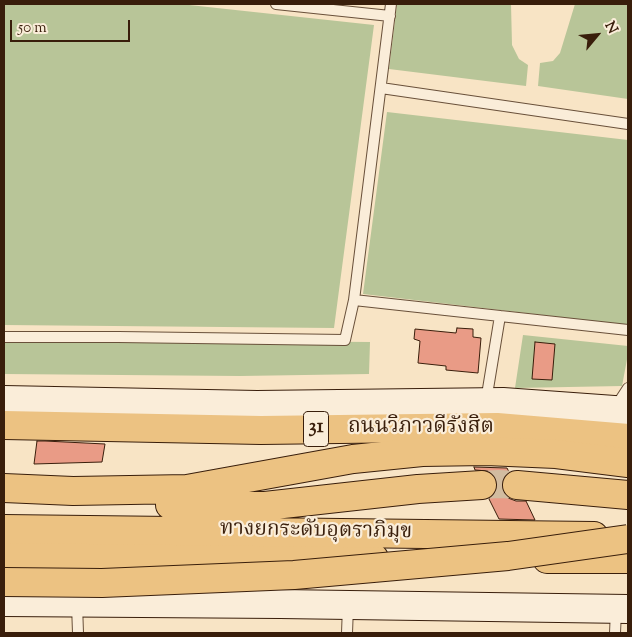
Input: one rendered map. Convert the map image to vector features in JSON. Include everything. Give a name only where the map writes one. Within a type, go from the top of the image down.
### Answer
[{"type":"highway","name":"ถนนวิภาวดีรังสิต","points":[[4,425],[261,430],[497,427],[628,438]]},
{"type":"highway","points":[[4,488],[73,491],[187,489],[353,459],[422,452],[486,450],[556,454],[628,463]]},
{"type":"highway","name":"ทางยกระดับอุตราภิมุข","points":[[4,502],[265,506],[418,489],[482,485]]},
{"type":"highway","points":[[517,485],[628,495]]},
{"type":"highway","name":"ทางยกระดับอุตราภิมุข","points":[[4,529],[628,538]]},
{"type":"highway","points":[[4,582],[102,583],[294,575],[508,556],[628,538]]},
{"type":"highway","points":[[4,555],[628,559]]},
{"type":"main road","name":"ถนนวิภาวดีรังสิต","points":[[4,400],[257,405],[486,402],[624,403]]},
{"type":"main road","points":[[4,602],[348,605],[620,617]]},
{"type":"lane","points":[[276,4],[390,16]]},
{"type":"lane","points":[[4,337],[346,340],[354,300],[391,4]]},
{"type":"lane","points":[[381,88],[628,124]]},
{"type":"lane","points":[[354,300],[628,330]]},
{"type":"lane","points":[[486,402],[500,316]]},
{"type":"lane","points":[[77,603],[78,633]]},
{"type":"lane","points":[[347,633],[348,605]]},
{"type":"green space","points":[[4,4],[180,4],[374,25],[334,328],[4,325]]},
{"type":"green space","points":[[397,4],[511,4],[512,45],[519,59],[528,65],[526,86],[389,69]]},
{"type":"green space","points":[[575,4],[628,4],[628,99],[538,86],[540,63],[553,61],[560,53]]},
{"type":"green space","points":[[387,112],[628,140],[628,325],[363,294]]},
{"type":"green space","points":[[523,335],[628,346],[622,386],[515,388]]},
{"type":"green space","points":[[4,339],[370,342],[369,374],[240,376],[4,374]]},
{"type":"building","points":[[457,328],[473,329],[473,337],[481,338],[478,373],[446,370],[446,366],[418,363],[420,341],[414,339],[415,329],[456,333]]},
{"type":"building","points":[[535,342],[555,344],[552,380],[532,379]]},
{"type":"building","points":[[37,441],[105,444],[102,462],[34,464]]},
{"type":"building","points":[[474,467],[507,468],[509,472],[504,476],[502,483],[503,492],[508,498],[516,501],[526,501],[535,520],[499,519],[489,499],[496,491],[498,485],[495,477],[488,471],[475,470]]},
{"type":"tunnel","points":[[482,485],[517,485]]}]
